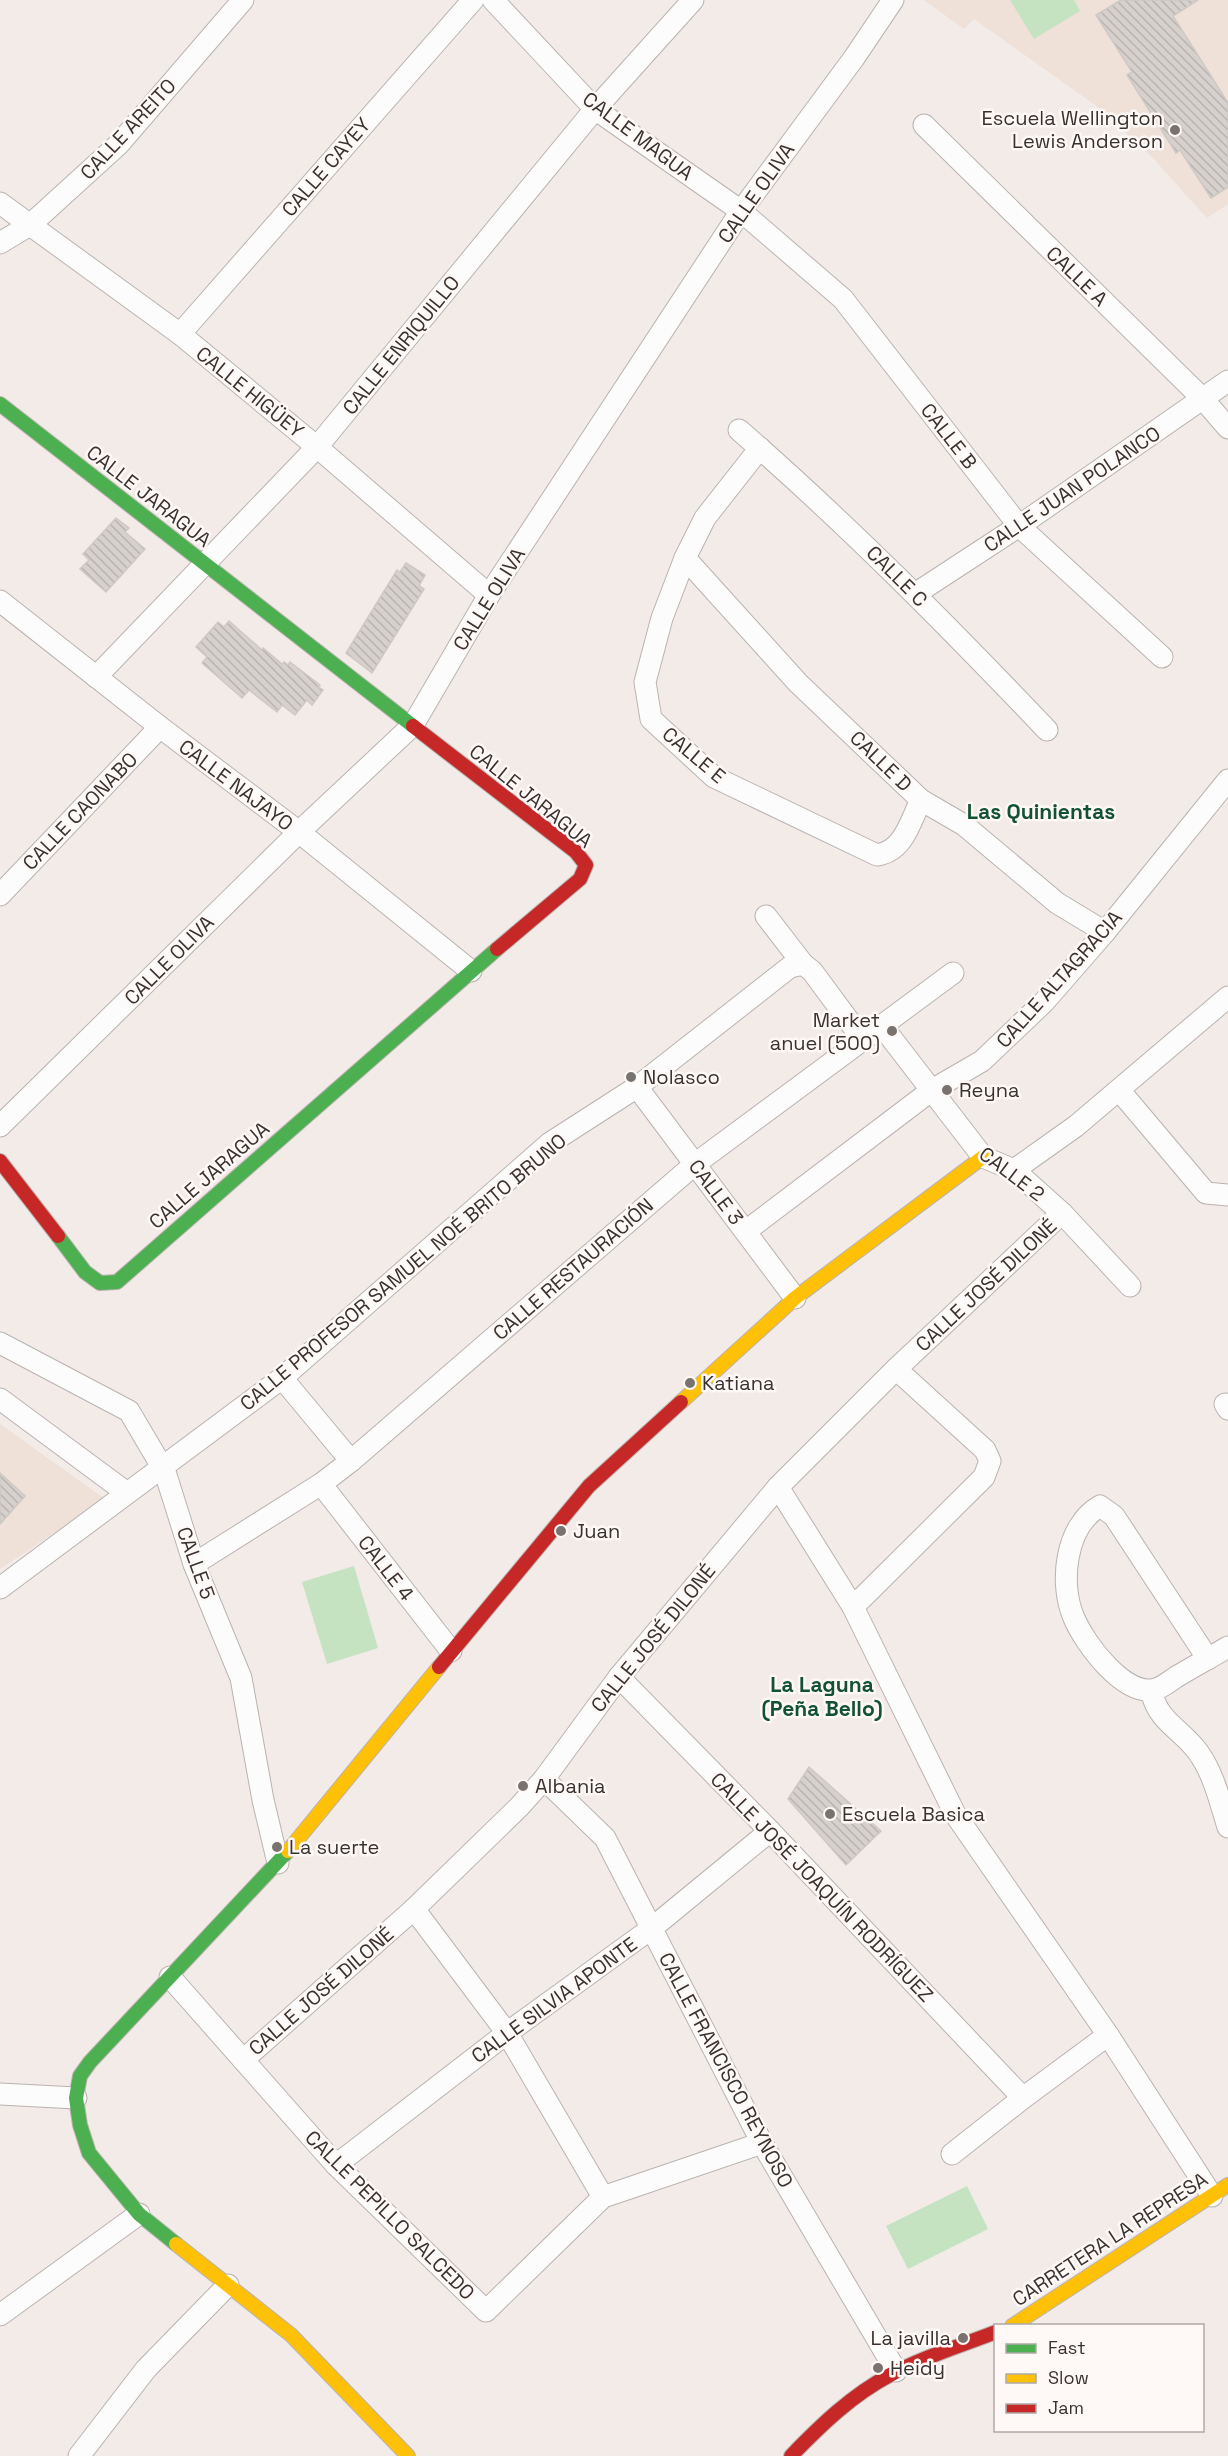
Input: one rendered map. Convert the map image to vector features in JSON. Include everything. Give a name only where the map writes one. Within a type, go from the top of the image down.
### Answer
[{"type":"street","name":"CALLE AREITO","points":[[0,243],[30,225],[119,144],[243,0]]},
{"type":"street","name":"CALLE CAYEY","points":[[180,334],[473,0]]},
{"type":"street","name":"CALLE MAGUA","points":[[493,0],[595,109],[741,211]]},
{"type":"street","name":"CALLE ENRIQUILLO","points":[[96,677],[317,447],[595,109],[693,0]]},
{"type":"street","name":"CALLE OLIVA","points":[[0,1126],[299,832],[413,725],[489,595],[741,211],[893,0]]},
{"type":"street","name":"CALLE A","points":[[924,126],[1203,399],[1228,428]]},
{"type":"street","name":"CALLE HIGÜEY","points":[[0,203],[180,334],[317,447],[489,595]]},
{"type":"street","name":"CALLE B","points":[[741,211],[843,299],[1019,526],[1162,657]]},
{"type":"street","name":"CALLE JUAN POLANCO","points":[[915,594],[1019,526],[1228,381]]},
{"type":"street","name":"CALLE JARAGUA","points":[[0,404],[576,852],[586,865],[580,879],[471,971],[117,1282],[100,1283],[85,1272],[0,1161]]},
{"type":"street","name":"CALLE C","points":[[739,430],[848,528],[1047,730]]},
{"type":"street","name":"CALLE E","points":[[760,448],[705,518],[685,558],[662,618],[645,682],[651,718],[714,777],[877,855],[888,854],[899,846],[921,800]]},
{"type":"street","name":"CALLE D","points":[[685,558],[798,683],[921,800],[964,825],[1057,903],[1105,932]]},
{"type":"street","name":"CALLE NAJAYO","points":[[0,601],[160,727],[299,832],[471,971]]},
{"type":"street","name":"CALLE CAONABO","points":[[0,895],[160,727]]},
{"type":"street","name":"CALLE ALTAGRACIA","points":[[746,1231],[932,1089],[982,1061],[1044,1002],[1105,932],[1228,780]]},
{"type":"street","points":[[766,916],[802,964],[812,970],[863,1040]]},
{"type":"street","name":"CALLE PROFESOR SAMUEL NOÉ BRITO BRUNO","points":[[3,1587],[282,1378],[550,1143],[636,1087],[790,968],[802,964]]},
{"type":"street","name":"CALLE RESTAURACIÓN","points":[[194,1564],[321,1484],[351,1461],[695,1164],[953,973]]},
{"type":"street","points":[[1014,1170],[1076,1126],[1226,1004]]},
{"type":"street","name":"CALLE 2","points":[[882,1026],[983,1157],[1014,1170],[1062,1213],[1130,1286]]},
{"type":"street","name":"CALLE 3","points":[[636,1087],[795,1298]]},
{"type":"street","points":[[1119,1090],[1206,1193],[1228,1196]]},
{"type":"street","points":[[408,2456],[291,2335],[139,2214],[89,2153],[80,2125],[76,2098],[80,2076],[90,2062],[211,1931],[278,1863],[589,1486],[795,1298],[983,1157]]},
{"type":"street","name":"CALLE JOSÉ DILONÉ","points":[[243,2060],[414,1909],[544,1779],[619,1677],[778,1486],[896,1369],[1062,1213]]},
{"type":"street","name":"CALLE 5","points":[[0,1343],[129,1411],[162,1467],[194,1564],[241,1678],[263,1800],[278,1863]]},
{"type":"street","points":[[854,1607],[984,1478],[990,1461],[986,1450],[896,1369]]},
{"type":"street","points":[[282,1378],[351,1461]]},
{"type":"street","points":[[0,1398],[127,1493]]},
{"type":"street","name":"CALLE 4","points":[[321,1484],[451,1651]]},
{"type":"street","points":[[778,1486],[854,1607],[955,1815],[1108,2035],[1220,2190]]},
{"type":"street","points":[[1156,1689],[1136,1689],[1120,1679],[1087,1640],[1074,1618],[1067,1591],[1071,1545],[1090,1512],[1100,1506],[1114,1516],[1208,1659]]},
{"type":"street","points":[[1228,1647],[1156,1689],[1152,1694],[1159,1714],[1221,1777],[1228,1827]]},
{"type":"street","name":"CALLE JOSÉ JOAQUÍN RODRÍGUEZ","points":[[619,1677],[770,1831],[1023,2098]]},
{"type":"street","name":"CALLE FRANCISCO REYNOSO","points":[[544,1779],[605,1838],[762,2143],[896,2372]]},
{"type":"street","name":"CALLE SILVIA APONTE","points":[[336,2165],[507,2033],[652,1928],[770,1831]]},
{"type":"street","points":[[414,1909],[507,2033],[603,2197]]},
{"type":"street","name":"CALLE PEPILLO SALCEDO","points":[[170,1977],[336,2165],[486,2311],[603,2197],[762,2143]]},
{"type":"street","points":[[952,2154],[1108,2035]]},
{"type":"street","points":[[0,2094],[76,2098]]},
{"type":"street","name":"CARRETERA LA REPRESA","points":[[1014,2324],[1220,2190]]},
{"type":"street","points":[[0,2315],[139,2214]]},
{"type":"street","points":[[80,2456],[146,2369],[228,2285]]},
{"type":"street","points":[[791,2456],[813,2433],[874,2383],[994,2333]]},
{"type":"shaded area","name":"Escuela Wellington Lewis Anderson","points":[[924,0],[1228,0],[1228,204],[1207,218],[1150,155],[1095,105],[974,19],[964,29]]},
{"type":"shaded area","points":[[0,1424],[105,1499],[0,1569]]},
{"type":"green space","points":[[1010,0],[1074,0],[1080,11],[1034,39]]},
{"type":"green space","points":[[354,1566],[378,1648],[327,1664],[302,1582]]},
{"type":"green space","points":[[967,2186],[988,2229],[908,2269],[886,2226]]},
{"type":"building","points":[[1121,0],[1198,0],[1173,16],[1228,103],[1228,187],[1211,198],[1180,150],[1176,153],[1127,75],[1132,72],[1096,15]]},
{"type":"building","points":[[116,518],[129,528],[125,532],[145,549],[106,592],[80,569],[89,560],[83,554]]},
{"type":"building","points":[[406,563],[425,575],[419,586],[424,589],[372,673],[346,653],[397,570],[400,572]]},
{"type":"building","points":[[229,621],[262,650],[263,648],[282,664],[284,662],[288,665],[290,662],[320,685],[318,687],[323,690],[312,705],[307,700],[295,715],[282,705],[277,712],[249,690],[242,698],[202,663],[207,657],[196,647],[218,622],[224,627]]},
{"type":"building","points":[[0,1473],[25,1496],[0,1524]]},
{"type":"building","points":[[809,1767],[881,1831],[846,1865],[788,1799]]},
{"type":"traffic: fast","points":[[0,404],[413,726]]},
{"type":"traffic: fast","points":[[58,1236],[85,1272],[100,1283],[117,1282],[497,949]]},
{"type":"traffic: fast","points":[[176,2244],[139,2214],[89,2153],[80,2125],[76,2098],[80,2076],[90,2062],[288,1851]]},
{"type":"traffic: slow","points":[[681,1402],[795,1298],[983,1157]]},
{"type":"traffic: slow","points":[[288,1851],[439,1667]]},
{"type":"traffic: slow","points":[[1015,2324],[1228,2185]]},
{"type":"traffic: slow","points":[[176,2244],[291,2335],[408,2456]]},
{"type":"traffic: jam","points":[[413,726],[576,852],[586,865],[580,879],[497,949]]},
{"type":"traffic: jam","points":[[0,1161],[58,1236]]},
{"type":"traffic: jam","points":[[439,1667],[589,1486],[681,1402]]},
{"type":"traffic: jam","points":[[791,2456],[838,2411],[876,2383],[915,2363],[994,2333]]},
{"type":"place","name":"Escuela Wellington Lewis Anderson","points":[[1175,130]]},
{"type":"place","name":"Market anuel (500)","points":[[892,1031]]},
{"type":"place","name":"Nolasco","points":[[631,1077]]},
{"type":"place","name":"Reyna","points":[[947,1090]]},
{"type":"place","name":"Katiana","points":[[690,1383]]},
{"type":"place","name":"Juan","points":[[561,1531]]},
{"type":"place","name":"Albania","points":[[523,1786]]},
{"type":"place","name":"Escuela Basica","points":[[830,1814]]},
{"type":"place","name":"La suerte","points":[[277,1847]]},
{"type":"place","name":"La javilla","points":[[963,2338]]},
{"type":"place","name":"Heidy","points":[[878,2368]]},
{"type":"district","name":"Las Quinientas","points":[[1041,812]]},
{"type":"district","name":"La Laguna (Peña Bello)","points":[[822,1697]]}]
